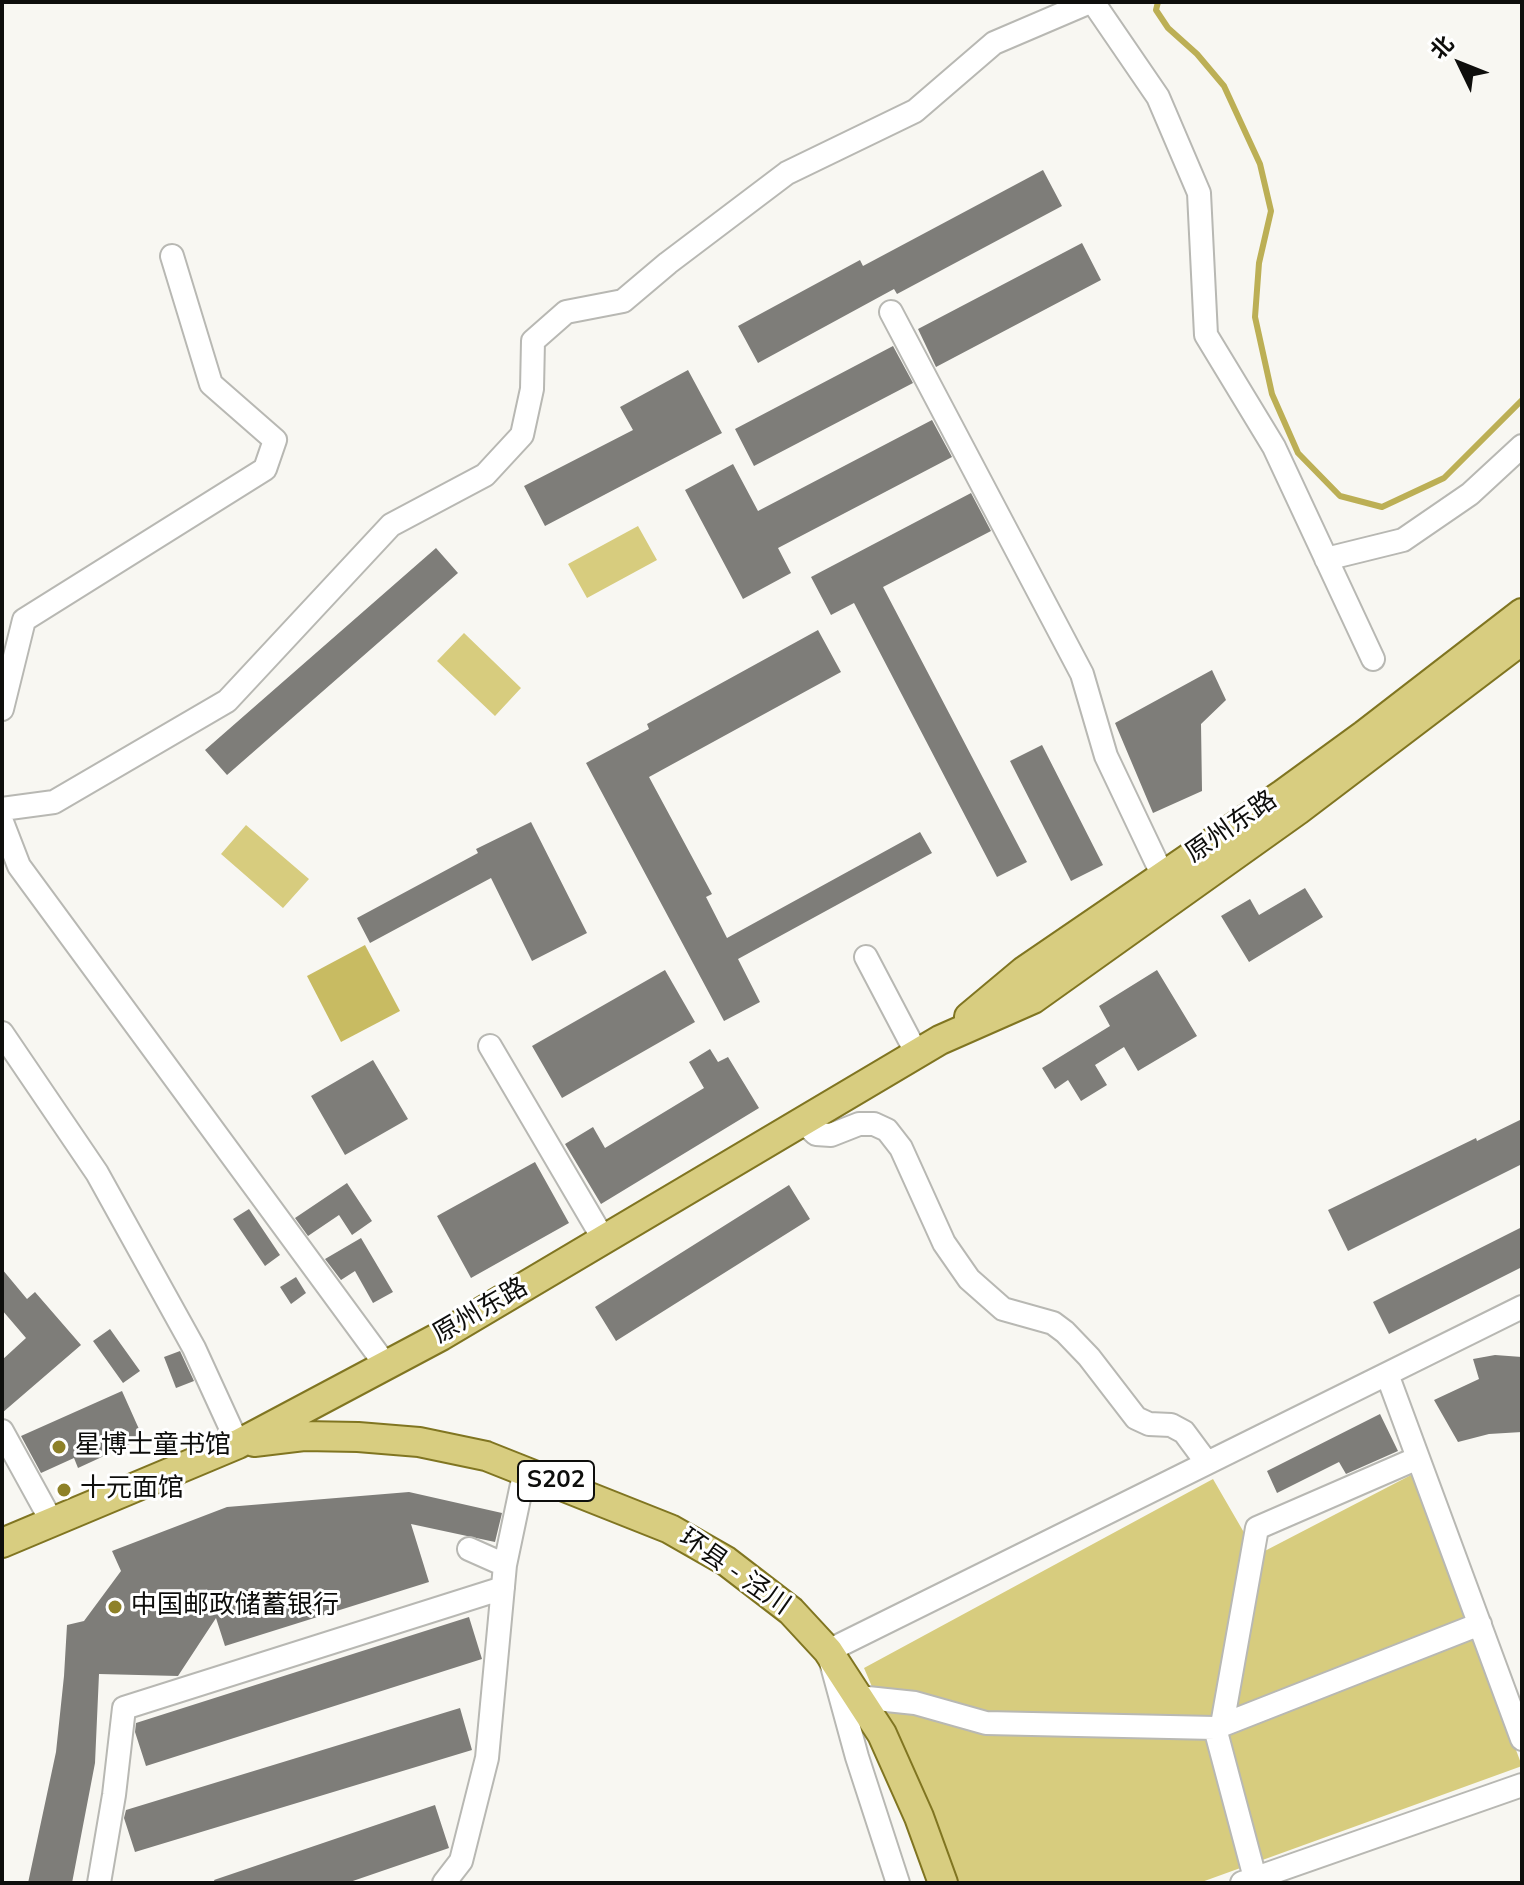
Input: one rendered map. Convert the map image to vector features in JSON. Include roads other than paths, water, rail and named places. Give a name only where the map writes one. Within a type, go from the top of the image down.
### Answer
[{"type":"main road","name":"原州东路","points":[[2,1543],[238,1444],[441,1336],[929,1047],[1033,999],[1290,802],[1522,613]]},
{"type":"main road","name":"原州东路","points":[[929,1047],[1024,971],[1163,876],[1290,802],[1522,640]]},
{"type":"main road","name":"环县 - 泾川","points":[[238,1444],[304,1436],[419,1442],[486,1456],[670,1529],[726,1561],[791,1611],[828,1651],[882,1734],[919,1817],[943,1883]]},
{"type":"street","points":[[2,809],[54,802],[227,701],[391,525],[485,475],[522,435],[532,389],[533,341],[566,312],[623,301],[787,173],[915,111],[994,43],[1092,2],[1158,97],[1199,193],[1206,335],[1274,447],[1373,659]]},
{"type":"street","points":[[2,709],[24,620],[265,469],[275,440],[211,384],[172,256]]},
{"type":"street","points":[[891,312],[1082,674],[1106,756],[1163,876]]},
{"type":"street","points":[[1326,559],[1403,540],[1470,494],[1522,446]]},
{"type":"street","points":[[2,822],[19,866],[385,1364]]},
{"type":"street","points":[[866,957],[929,1047]]},
{"type":"street","points":[[2,1033],[97,1173],[194,1348],[238,1444]]},
{"type":"street","points":[[490,1046],[604,1240]]},
{"type":"street","points":[[803,1122],[816,1134],[831,1135],[859,1124],[874,1124],[887,1130],[901,1148],[944,1243],[969,1279],[1003,1309],[1053,1323],[1065,1332],[1089,1357],[1136,1418],[1149,1424],[1171,1425],[1184,1432],[1207,1463]]},
{"type":"street","points":[[898,1883],[857,1757],[828,1651],[1522,1307]]},
{"type":"street","points":[[1387,1374],[1522,1739]]},
{"type":"street","points":[[2,1431],[52,1522]]},
{"type":"street","points":[[1418,1458],[1257,1528],[1218,1726],[1248,1881],[1522,1785]]},
{"type":"street","points":[[444,1883],[461,1861],[487,1758],[505,1565],[525,1470]]},
{"type":"street","points":[[469,1549],[505,1565]]},
{"type":"street","points":[[99,1883],[114,1795],[124,1708],[503,1588]]},
{"type":"street","points":[[858,1697],[915,1703],[986,1723],[1218,1726],[1480,1624]]},
{"type":"waterway","points":[[1158,2],[1156,10],[1168,28],[1197,54],[1224,86],[1260,164],[1271,211],[1259,263],[1255,317],[1272,394],[1298,453],[1340,496],[1382,507],[1444,478],[1522,400]]},
{"type":"place","name":"星博士童书馆","points":[[59,1447]]},
{"type":"place","name":"十元面馆","points":[[64,1490]]},
{"type":"place","name":"中国邮政储蓄银行","points":[[115,1607]]}]
